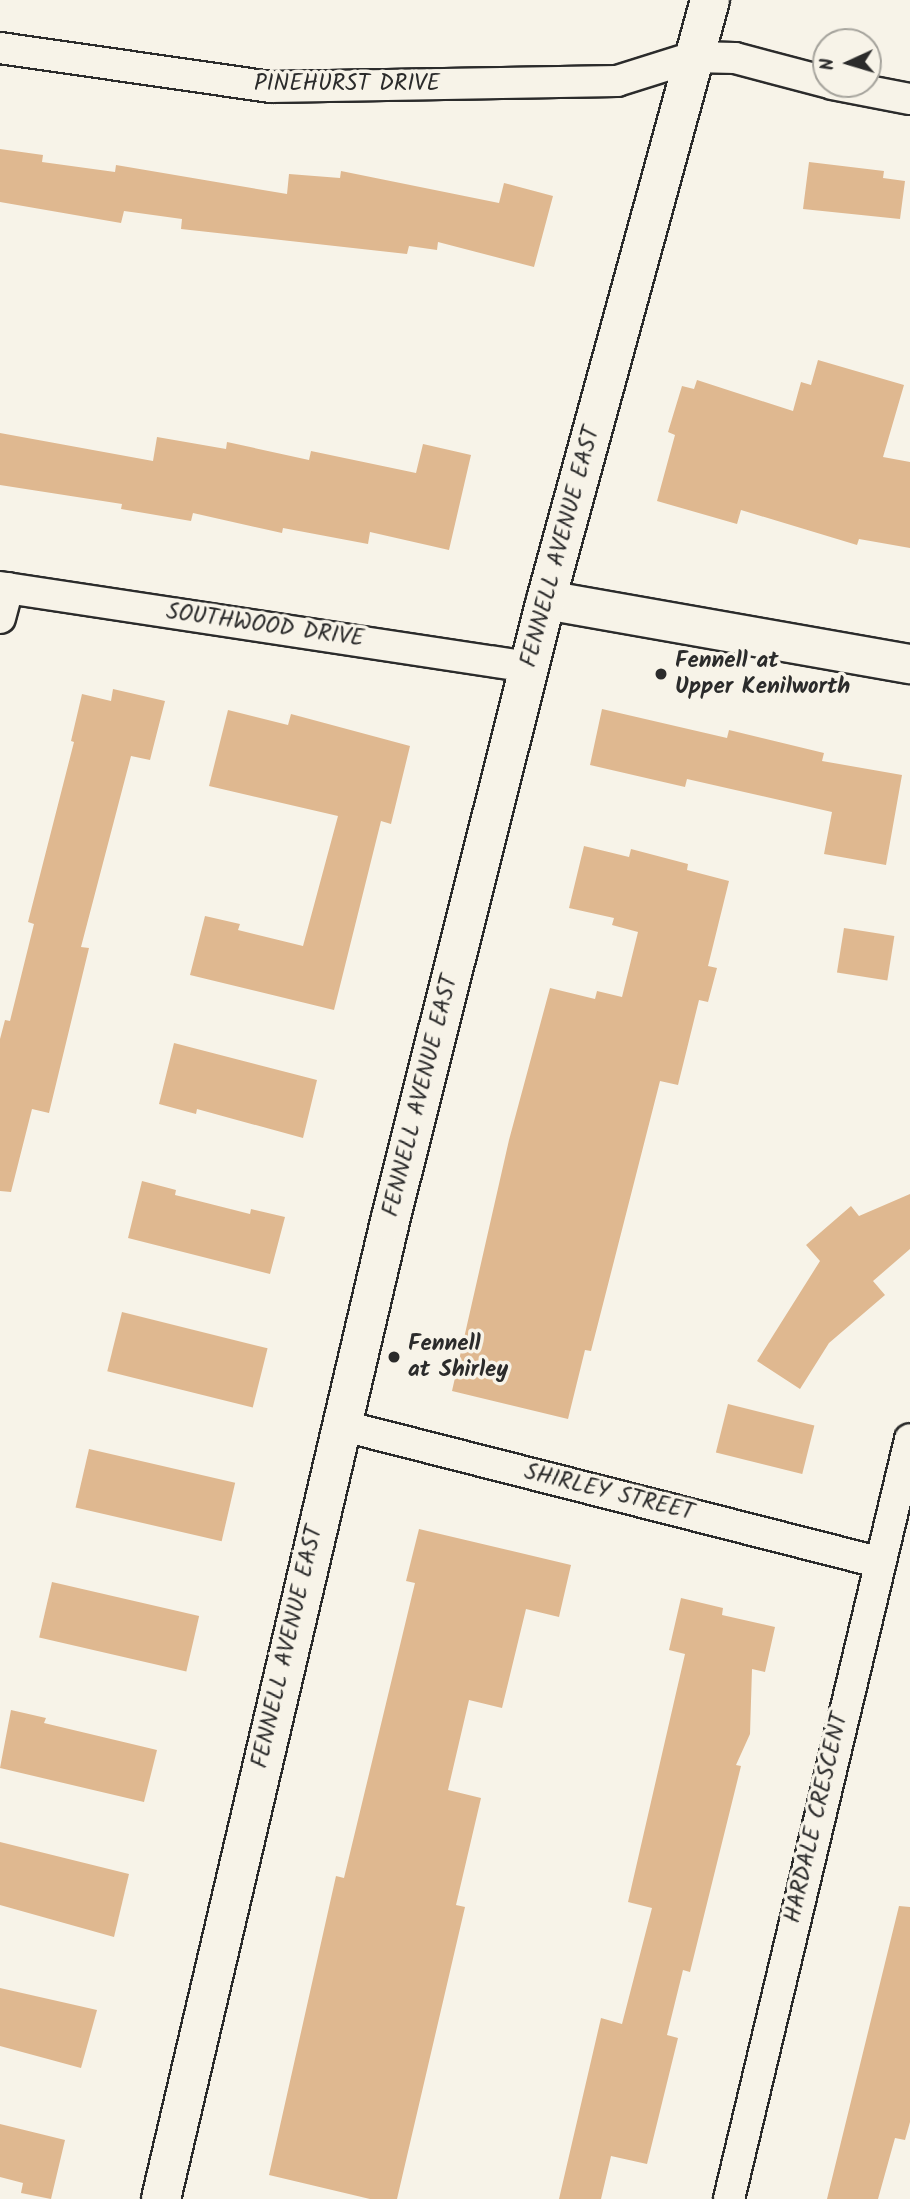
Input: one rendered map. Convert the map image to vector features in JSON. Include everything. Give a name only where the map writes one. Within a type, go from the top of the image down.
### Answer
[{"type":"main road","name":"FENNELL AVENUE EAST","points":[[161,2199],[340,1424],[546,600],[710,0]]},
{"type":"main road","points":[[546,600],[910,664]]},
{"type":"street","name":"PINEHURST DRIVE","points":[[0,48],[271,88],[617,81],[693,58],[735,58],[812,78]]},
{"type":"street","points":[[882,94],[910,99]]},
{"type":"street","points":[[0,618],[4,587]]},
{"type":"street","name":"SOUTHWOOD DRIVE","points":[[4,587],[529,667]]},
{"type":"street","name":"SHIRLEY STREET","points":[[340,1424],[878,1562]]},
{"type":"street","name":"HARDALE CRESCENT","points":[[729,2199],[878,1562],[910,1439]]},
{"type":"building","points":[[0,149],[43,155],[42,162],[115,172],[116,165],[287,194],[289,174],[340,178],[341,171],[499,203],[504,183],[553,196],[534,267],[438,242],[437,250],[409,246],[407,254],[181,229],[182,219],[124,211],[121,223],[0,202]]},
{"type":"building","points":[[809,162],[884,171],[883,178],[905,181],[900,219],[803,209]]},
{"type":"building","points":[[818,360],[904,385],[883,457],[910,462],[910,548],[859,539],[857,545],[741,510],[737,524],[657,501],[675,435],[668,432],[682,386],[694,389],[697,380],[793,411],[801,382],[811,385]]},
{"type":"building","points":[[0,433],[153,461],[157,437],[226,449],[227,442],[309,460],[311,451],[416,473],[423,444],[471,455],[449,550],[370,532],[368,544],[283,528],[282,533],[193,513],[191,521],[121,509],[122,504],[0,485]]},
{"type":"building","points":[[113,689],[165,701],[150,760],[131,756],[81,947],[89,948],[49,1113],[32,1109],[11,1192],[0,1191],[0,1039],[5,1020],[10,1021],[34,924],[28,922],[74,742],[71,741],[82,694],[111,701]]},
{"type":"building","points":[[602,709],[727,738],[729,730],[824,753],[822,761],[902,775],[886,865],[824,854],[832,812],[687,779],[685,787],[590,765]]},
{"type":"building","points":[[228,710],[288,725],[291,714],[410,746],[391,824],[381,821],[334,1010],[190,975],[205,916],[240,924],[238,930],[303,946],[338,816],[209,786]]},
{"type":"building","points":[[584,846],[629,857],[631,849],[688,864],[687,870],[729,881],[708,966],[717,968],[708,1002],[699,1000],[678,1085],[660,1081],[591,1351],[585,1350],[568,1419],[452,1391],[509,1140],[550,988],[595,999],[597,991],[622,997],[638,932],[612,925],[614,918],[569,908]]},
{"type":"building","points":[[844,928],[894,936],[887,980],[837,972]]},
{"type":"building","points":[[174,1043],[317,1080],[303,1138],[197,1109],[196,1114],[159,1104]]},
{"type":"building","points":[[142,1181],[176,1190],[175,1195],[250,1214],[251,1209],[285,1217],[270,1274],[128,1238]]},
{"type":"building","points":[[910,1194],[910,1249],[873,1281],[885,1295],[829,1343],[800,1389],[757,1361],[820,1261],[806,1245],[851,1206],[859,1216]]},
{"type":"building","points":[[122,1312],[268,1348],[253,1407],[107,1371]]},
{"type":"building","points":[[728,1404],[814,1426],[802,1474],[716,1453]]},
{"type":"building","points":[[89,1449],[235,1483],[222,1541],[76,1507]]},
{"type":"building","points":[[419,1529],[571,1565],[559,1617],[526,1609],[502,1708],[469,1700],[448,1790],[481,1798],[456,1905],[465,1907],[397,2199],[370,2199],[269,2175],[336,1876],[344,1878],[415,1583],[406,1581]]},
{"type":"building","points":[[52,1582],[199,1616],[186,1672],[39,1638]]},
{"type":"building","points":[[681,1598],[723,1608],[722,1615],[775,1627],[765,1672],[752,1669],[750,1734],[736,1765],[741,1766],[690,1972],[683,1970],[667,2035],[678,2038],[647,2164],[611,2156],[601,2199],[559,2199],[601,2018],[622,2024],[652,1908],[628,1902],[685,1654],[669,1650]]},
{"type":"building","points":[[11,1710],[46,1718],[44,1723],[157,1750],[144,1802],[0,1768]]},
{"type":"building","points":[[0,1842],[129,1874],[114,1937],[0,1905]]},
{"type":"building","points":[[899,1906],[910,1907],[910,2122],[905,2140],[895,2138],[878,2199],[827,2199]]},
{"type":"building","points":[[0,1988],[97,2010],[81,2068],[0,2046]]},
{"type":"building","points":[[0,2124],[65,2140],[51,2199],[21,2193],[23,2183],[0,2177]]},
{"type":"place","name":"Fennell at Upper Kenilworth","points":[[661,674]]},
{"type":"place","name":"Fennell at Shirley","points":[[394,1357]]}]
